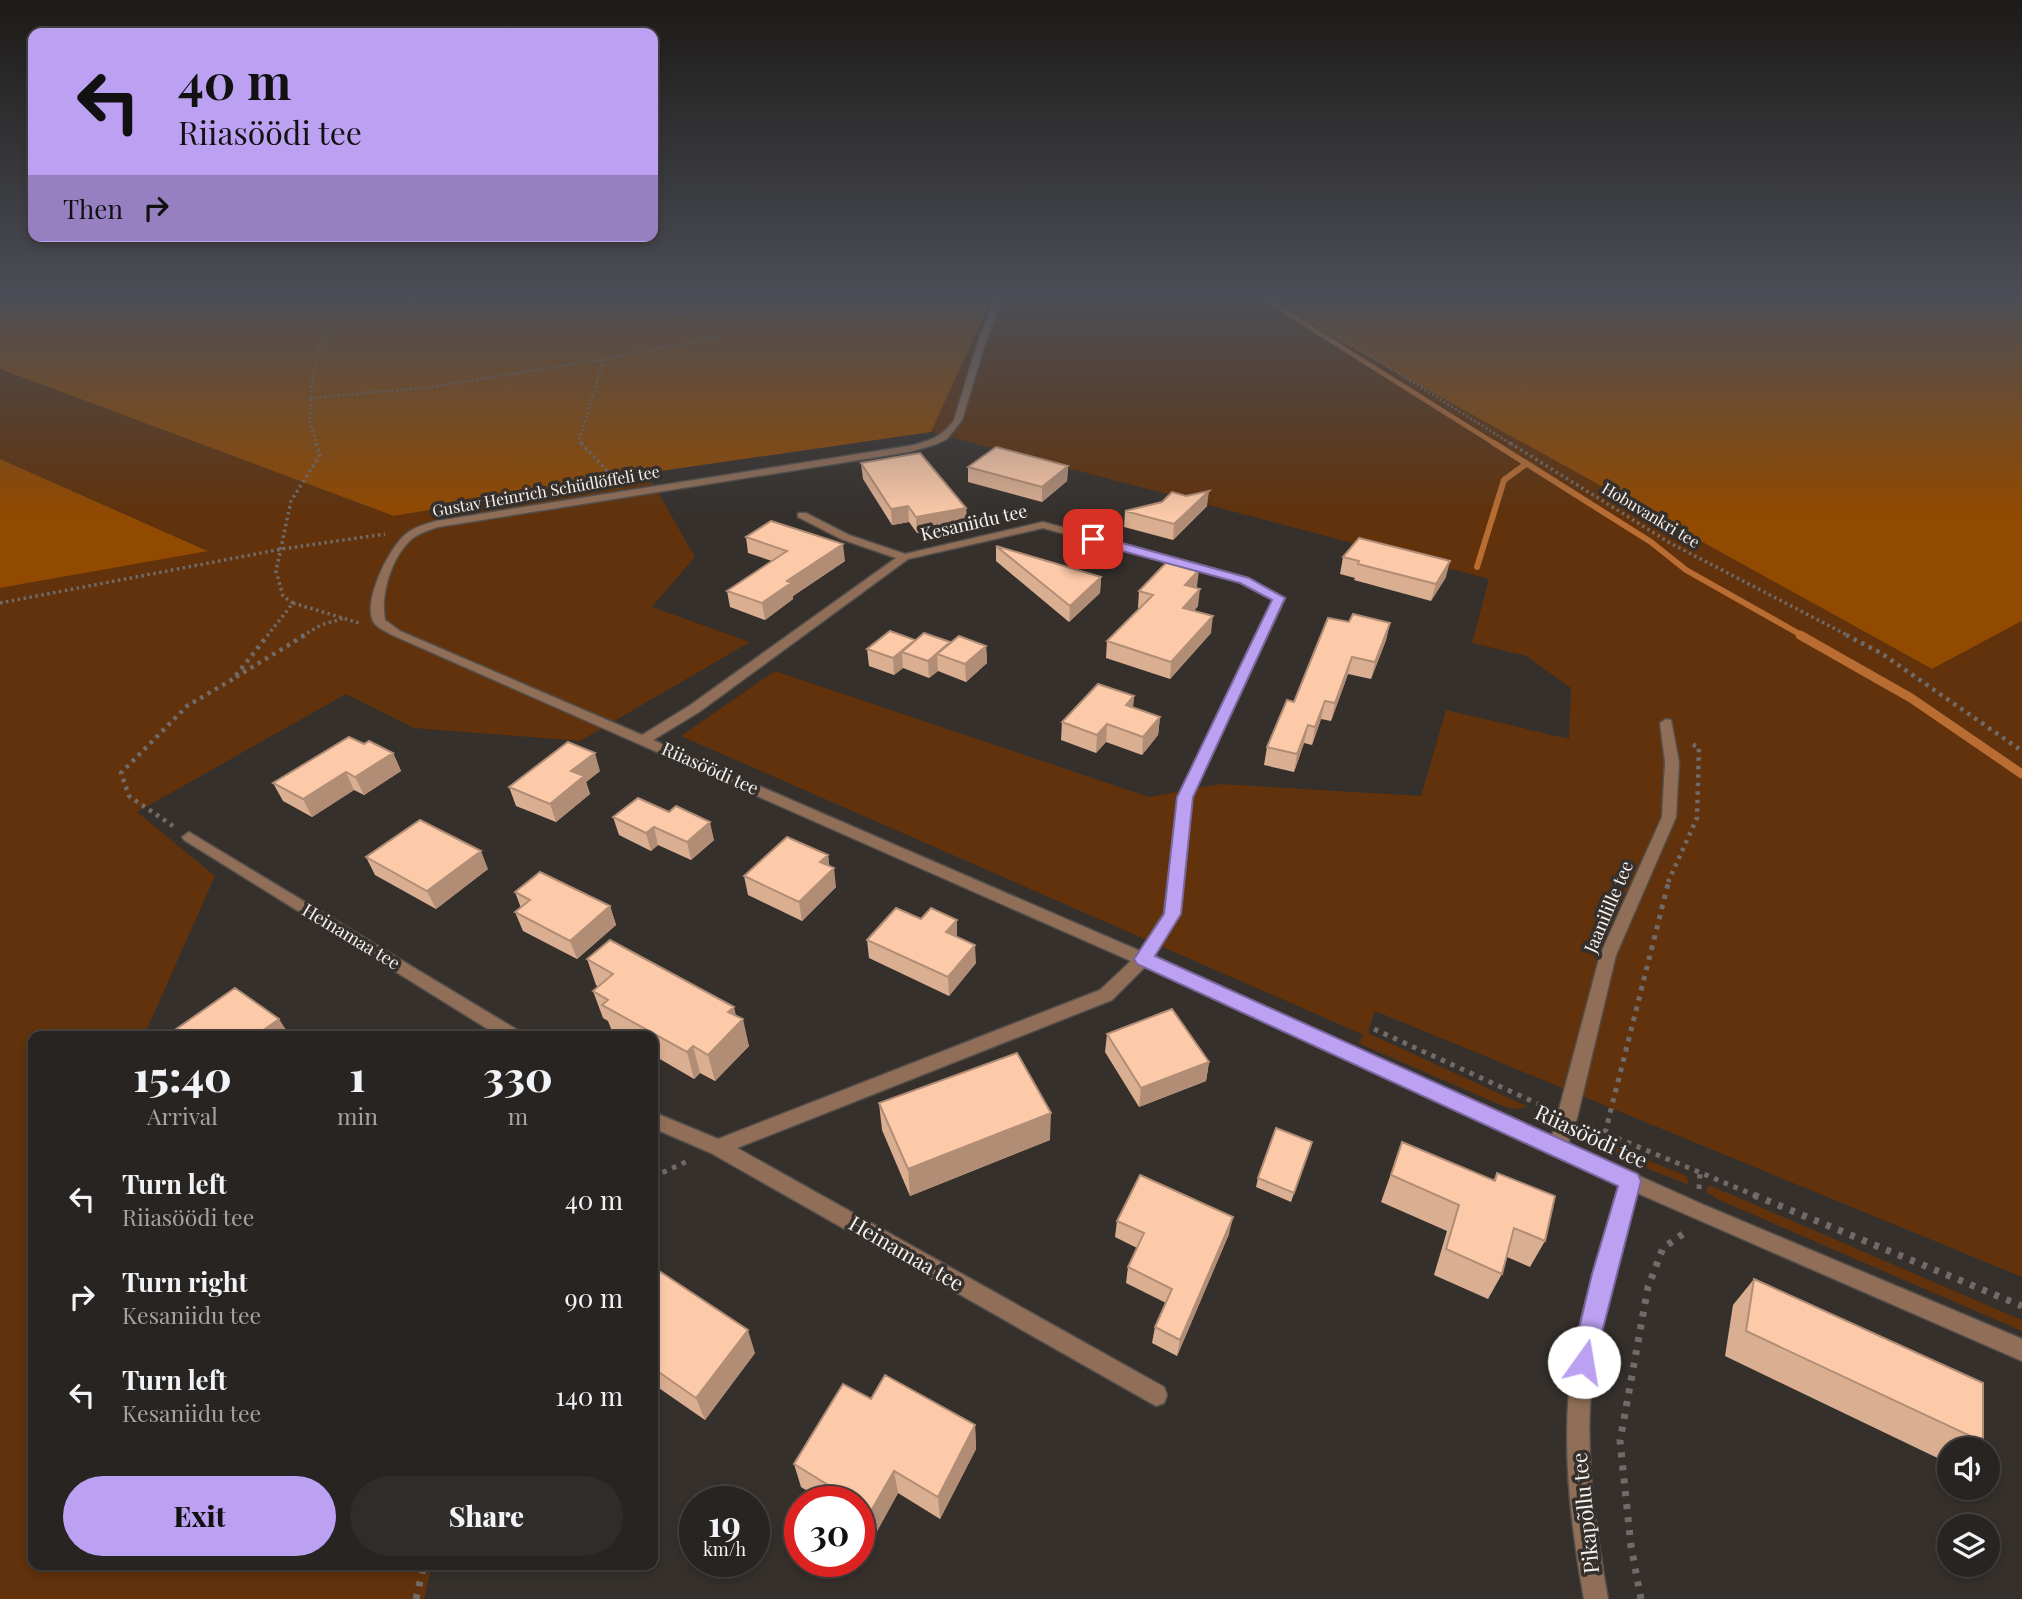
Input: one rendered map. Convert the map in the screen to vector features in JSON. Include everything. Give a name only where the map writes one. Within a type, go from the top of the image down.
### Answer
[{"type":"street","name":"Gustav Heinrich Schüdlöffeli tee","points":[[424,529],[459,519],[908,449],[938,441],[953,430],[958,420],[974,369]]},
{"type":"street","name":"Kesaniidu tee","points":[[802,514],[845,537],[904,557]]},
{"type":"street","name":"Kesaniidu tee","points":[[643,740],[694,709],[904,557],[1043,525],[1244,580],[1279,598],[1185,797],[1172,914],[1143,959]]},
{"type":"street","points":[[396,633],[379,621],[376,601],[400,547],[407,538],[424,529]]},
{"type":"street","name":"Riiasöödi tee","points":[[396,633],[1143,959],[1697,1211],[2022,1350]]},
{"type":"street","name":"Jaanilille tee","points":[[1558,1147],[1568,1118],[1608,955],[1669,817],[1672,762],[1667,730]]},
{"type":"street","name":"Heinamaa tee","points":[[189,837],[505,1031]]},
{"type":"street","points":[[718,1147],[1106,995],[1143,959]]},
{"type":"street","name":"Heinamaa tee","points":[[658,1122],[718,1147],[1156,1395]]},
{"type":"street","name":"Pikapõllu tee","points":[[1596,1599],[1582,1517],[1578,1447],[1584,1362],[1604,1274],[1630,1181]]},
{"type":"path","points":[[316,369],[310,422],[320,455],[291,501],[276,571],[283,596],[293,603],[396,633]]},
{"type":"path","points":[[311,398],[432,387],[545,369]]},
{"type":"path","points":[[601,369],[579,441],[614,479]]},
{"type":"path","name":"Hobuvankri tee","points":[[1391,369],[1670,543],[1881,653],[2022,751]]},
{"type":"path","name":"Gustav Heinrich Schüdlöffeli tee","points":[[0,603],[282,550],[424,529]]},
{"type":"path","points":[[233,679],[293,603]]},
{"type":"path","points":[[189,837],[129,796],[121,773],[187,706],[321,625],[345,618]]},
{"type":"path","points":[[1605,1133],[1664,891],[1698,818],[1699,747],[1667,730]]},
{"type":"path","points":[[1374,1029],[1568,1118],[2022,1306]]},
{"type":"path","points":[[658,1175],[718,1147]]},
{"type":"path","points":[[1641,1599],[1631,1546],[1620,1441],[1648,1287],[1663,1248],[1688,1230],[1697,1211],[1700,1172]]},
{"type":"path","points":[[416,1599],[423,1570]]},
{"type":"shaded area","points":[[0,369],[394,516],[647,473],[695,557],[652,607],[750,642],[580,741],[414,728],[346,694],[137,812],[215,876],[146,1031],[28,1031],[28,1570],[431,1570],[424,1599],[0,1599],[0,588],[207,550],[0,459]]},
{"type":"shaded area","points":[[0,369],[960,369],[931,432],[647,473],[394,516]]},
{"type":"shaded area","points":[[960,369],[1389,369],[1932,669],[2022,621],[2022,1277],[1375,1011],[1368,1033],[1528,1107],[1505,1107],[1358,1043],[1364,1035],[681,736],[775,671],[1149,797],[1221,784],[1421,796],[1446,710],[1569,739],[1571,688],[1526,656],[1472,643],[1489,579],[931,432]]},
{"type":"shaded area","points":[[1389,369],[2022,369],[2022,621],[1932,669]]},
{"type":"shaded area","points":[[0,459],[208,551],[0,588]]},
{"type":"shaded area","points":[[1601,1141],[1687,1176],[1689,1185],[1628,1161]]},
{"type":"shaded area","points":[[1709,1185],[2022,1320],[2022,1331],[1719,1200],[1706,1192]]},
{"type":"building","points":[[996,447],[1068,466],[1042,487],[968,467]]},
{"type":"building","points":[[920,453],[966,508],[916,517],[908,506],[891,509],[861,463]]},
{"type":"building","points":[[1209,491],[1174,524],[1125,511],[1162,502],[1172,492],[1186,496]]},
{"type":"building","points":[[771,521],[843,544],[787,581],[791,583],[762,603],[727,591],[787,551],[746,537]]},
{"type":"building","points":[[1359,538],[1450,561],[1436,584],[1358,564],[1359,561],[1343,557]]},
{"type":"building","points":[[996,546],[1101,577],[1070,606]]},
{"type":"building","points":[[1168,561],[1199,570],[1185,585],[1200,589],[1183,608],[1213,616],[1171,662],[1107,641],[1153,595],[1139,591]]},
{"type":"building","points":[[1353,614],[1390,623],[1375,662],[1352,657],[1335,703],[1325,701],[1315,727],[1308,725],[1297,754],[1267,747],[1287,700],[1294,702],[1328,618],[1349,622]]},
{"type":"building","points":[[890,631],[915,640],[893,658],[867,649]]},
{"type":"building","points":[[924,633],[950,642],[928,661],[902,652]]},
{"type":"building","points":[[959,636],[986,646],[965,664],[937,654]]},
{"type":"building","points":[[1098,684],[1134,696],[1126,705],[1160,717],[1143,737],[1107,724],[1097,735],[1062,722]]},
{"type":"building","points":[[349,737],[364,744],[369,741],[393,753],[355,777],[346,772],[303,799],[273,783]]},
{"type":"building","points":[[568,742],[595,753],[571,771],[584,776],[550,804],[509,787]]},
{"type":"building","points":[[638,798],[669,812],[676,806],[710,822],[687,842],[654,827],[646,833],[613,817]]},
{"type":"building","points":[[420,820],[481,851],[427,891],[366,857]]},
{"type":"building","points":[[787,837],[828,855],[820,862],[834,868],[799,902],[744,876]]},
{"type":"building","points":[[540,872],[610,906],[570,941],[515,912],[530,900],[515,892]]},
{"type":"building","points":[[896,908],[921,919],[931,908],[957,920],[946,932],[975,945],[948,977],[867,940]]},
{"type":"building","points":[[610,940],[734,1007],[728,1012],[743,1019],[708,1055],[693,1046],[687,1052],[658,1036],[658,1031],[649,1031],[602,1005],[608,1000],[593,991],[613,974],[587,959]]},
{"type":"building","points":[[235,988],[279,1019],[262,1031],[173,1031]]},
{"type":"building","points":[[1172,1009],[1209,1062],[1141,1088],[1107,1034]]},
{"type":"building","points":[[1017,1053],[1051,1113],[908,1169],[879,1103]]},
{"type":"building","points":[[1276,1128],[1312,1142],[1294,1193],[1258,1178]]},
{"type":"building","points":[[1402,1142],[1495,1181],[1497,1173],[1555,1196],[1545,1241],[1514,1228],[1502,1274],[1446,1249],[1459,1205],[1391,1175]]},
{"type":"building","points":[[1140,1175],[1233,1217],[1180,1340],[1155,1327],[1172,1289],[1128,1267],[1144,1233],[1117,1221]]},
{"type":"building","points":[[658,1270],[748,1330],[696,1398],[658,1371]]},
{"type":"building","points":[[1754,1279],[1983,1383],[1983,1437],[1972,1437],[1746,1331]]},
{"type":"building","points":[[885,1375],[975,1425],[938,1497],[894,1471],[875,1504],[875,1486],[830,1486],[794,1464],[843,1384],[871,1399]]},
{"type":"waterway","points":[[1376,369],[1497,445]]},
{"type":"waterway","points":[[1494,443],[1651,542],[1686,570],[1803,636]]},
{"type":"waterway","points":[[1477,567],[1504,480],[1526,464]]},
{"type":"waterway","points":[[1800,635],[1911,698],[2022,774]]},
{"type":"route","points":[[1093,539],[1244,580],[1279,598],[1185,797],[1172,914],[1143,959],[1630,1181],[1604,1274],[1584,1362]]}]
